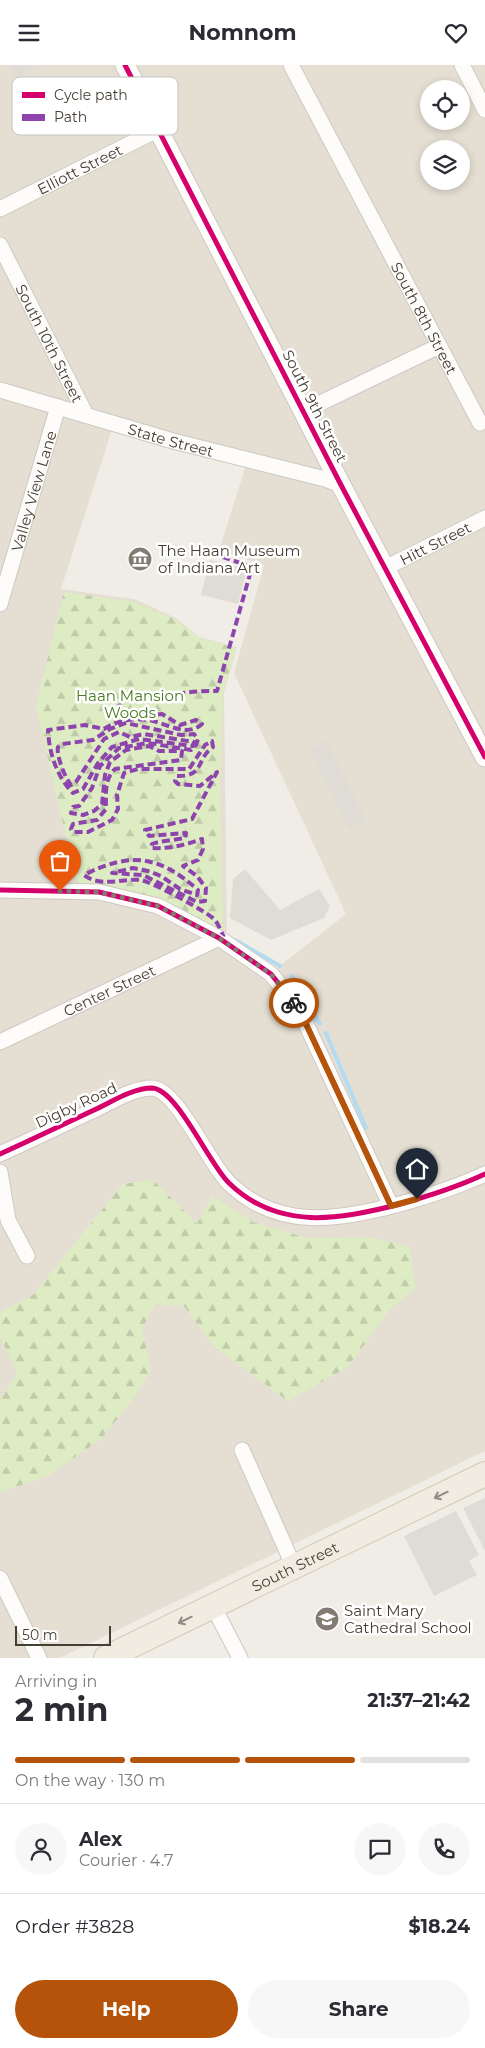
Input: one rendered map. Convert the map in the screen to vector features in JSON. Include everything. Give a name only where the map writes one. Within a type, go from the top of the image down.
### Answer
[{"type":"main road","name":"South Street","points":[[106,1658],[485,1474]]},
{"type":"street","name":"South 9th Street","points":[[125,65],[131,77]]},
{"type":"street","name":"South 8th Street","points":[[291,65],[480,423]]},
{"type":"street","points":[[462,65],[485,110]]},
{"type":"street","name":"Elliott Street","points":[[0,209],[147,135]]},
{"type":"street","name":"South 9th Street","points":[[162,135],[341,485],[485,757]]},
{"type":"street","name":"South 10th Street","points":[[0,245],[86,415]]},
{"type":"street","points":[[304,411],[439,346]]},
{"type":"street","name":"State Street","points":[[0,390],[173,441],[325,479],[341,485]]},
{"type":"street","name":"Valley View Lane","points":[[0,604],[58,407]]},
{"type":"street","name":"Hitt Street","points":[[385,568],[485,518]]},
{"type":"street","points":[[0,890],[99,892],[158,906],[219,938],[271,974],[299,1009],[391,1206],[459,1186],[485,1174]]},
{"type":"street","name":"Center Street","points":[[0,1042],[219,938]]},
{"type":"street","name":"Digby Road","points":[[0,1154],[123,1097],[137,1091],[153,1088],[164,1092],[174,1101],[216,1168],[229,1183],[260,1205],[287,1215],[340,1218],[391,1206]]},
{"type":"street","points":[[0,1172],[8,1220],[27,1257]]},
{"type":"street","points":[[242,1450],[294,1567]]},
{"type":"street","points":[[0,1578],[39,1658]]},
{"type":"street","points":[[213,1606],[240,1658]]},
{"type":"shaded area","points":[[0,65],[485,65],[485,1451],[60,1658],[0,1658],[0,390],[114,423],[61,589],[134,599],[176,618],[199,637],[237,647],[224,693],[227,940],[276,969],[346,914],[234,673],[264,565],[219,550],[248,459],[0,387]]},
{"type":"shaded area","points":[[9,65],[39,65],[15,77]]},
{"type":"shaded area","points":[[210,560],[247,569],[238,604],[201,595]]},
{"type":"shaded area","points":[[326,741],[366,820],[349,829],[309,749]]},
{"type":"shaded area","points":[[245,869],[280,910],[319,889],[330,906],[324,918],[271,940],[230,918],[233,879]]},
{"type":"shaded area","points":[[485,1498],[485,1551],[463,1508]]},
{"type":"shaded area","points":[[456,1511],[479,1555],[469,1561],[477,1575],[434,1596],[404,1536]]},
{"type":"green space","name":"Haan Mansion Woods","points":[[64,592],[134,602],[175,619],[199,638],[236,648],[223,692],[220,789],[223,933],[77,885],[36,705]]},
{"type":"green space","points":[[153,1180],[197,1224],[212,1196],[253,1222],[307,1238],[367,1237],[410,1247],[415,1288],[390,1309],[348,1367],[288,1401],[214,1346],[183,1305],[154,1305],[142,1329],[151,1370],[130,1403],[101,1439],[46,1477],[0,1492],[0,1399],[18,1373],[0,1337],[0,1312],[33,1295],[123,1184]]},
{"type":"waterway","points":[[235,940],[280,966]]},
{"type":"waterway","points":[[292,976],[320,1024]]},
{"type":"waterway","points":[[326,1033],[366,1128]]},
{"type":"marked path","points":[[211,553],[252,567],[217,691],[161,695],[127,694],[125,700],[119,703],[122,713],[127,718],[162,714],[180,725],[196,720],[202,724],[197,728],[185,730],[153,721],[134,719],[121,721],[104,729],[85,725],[48,730],[50,747],[58,772],[73,793],[83,789],[98,763],[112,747],[139,739],[193,746],[194,742],[144,734],[130,737],[119,732],[104,739],[76,782],[71,785],[58,755],[58,747],[62,744],[93,740],[110,729],[126,723],[181,735],[194,734],[198,739],[196,745],[191,750],[148,743],[119,748],[100,766],[92,788],[79,806],[73,807],[71,813],[83,815],[94,811],[102,804],[105,775],[110,762],[126,750],[149,746],[159,751],[182,751],[181,760],[115,769],[107,783],[106,809],[97,820],[73,824],[71,829],[74,832],[88,832],[112,820],[118,809],[117,795],[124,773],[138,769],[189,769],[205,745],[212,741],[213,747],[204,756],[196,770],[186,775],[177,776],[175,781],[178,784],[200,786],[217,772],[192,819],[145,830],[149,836],[186,833],[185,838],[155,843],[152,844],[151,848],[177,846],[202,839],[203,849],[198,860],[183,866],[197,876],[206,888],[205,901],[197,902],[143,875],[112,873],[133,868],[148,871],[161,876],[180,889],[197,895],[198,890],[171,870],[158,864],[131,860],[116,862],[84,875],[91,879],[105,882],[134,880],[147,882],[191,904],[210,916],[215,920],[224,937]]},
{"type":"cycle path","points":[[125,65],[131,77]]},
{"type":"cycle path","points":[[161,135],[341,485],[485,757]]},
{"type":"cycle path","points":[[0,890],[99,892],[158,906],[219,938],[271,974],[299,1009],[391,1206]]},
{"type":"cycle path","points":[[0,1154],[137,1090],[152,1088],[162,1092],[182,1113],[221,1174],[229,1183],[248,1198],[268,1209],[289,1215],[332,1217],[377,1210],[432,1194],[485,1174]]},
{"type":"way so far","points":[[60,891],[99,892],[158,906],[219,938],[271,974],[294,1003]]},
{"type":"place","name":"The Haan Museum of Indiana Art","points":[[140,559]]},
{"type":"place","name":"Saint Mary Cathedral School","points":[[327,1619]]},
{"type":"route","points":[[294,1003],[299,1009],[391,1206],[417,1199]]}]
